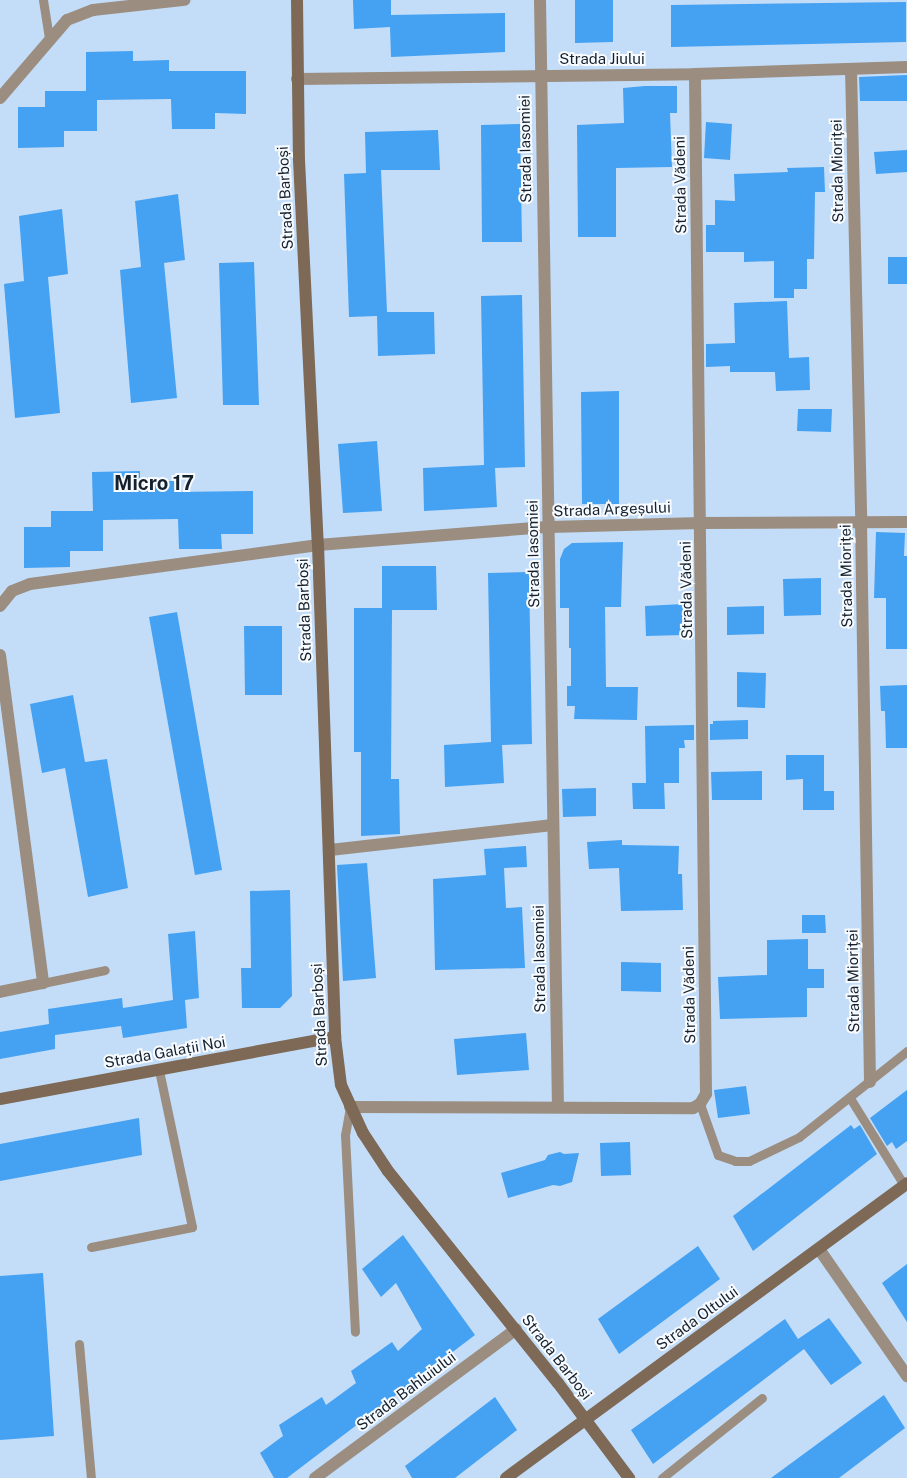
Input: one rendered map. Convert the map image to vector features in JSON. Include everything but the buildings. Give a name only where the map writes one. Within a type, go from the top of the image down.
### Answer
[{"type":"street","points":[[0,98],[67,20],[93,10],[184,0]]},
{"type":"street","name":"Strada Barboși","points":[[297,0],[297,79],[318,545],[335,1037],[341,1085],[363,1133],[388,1171],[516,1329],[629,1478]]},
{"type":"street","name":"Strada Iasomiei","points":[[540,0],[558,1107]]},
{"type":"street","name":"Strada Jiului","points":[[297,79],[695,74],[907,67]]},
{"type":"street","name":"Strada Mioriței","points":[[851,69],[862,522],[870,1082]]},
{"type":"street","name":"Strada Vădeni","points":[[695,74],[706,1082],[706,1094],[700,1104]]},
{"type":"street","name":"Strada Argeșului","points":[[318,545],[549,527],[701,523],[907,522]]},
{"type":"street","name":"Strada Barboși","points":[[0,606],[12,591],[30,584],[318,545]]},
{"type":"street","points":[[0,655],[43,983],[0,992]]},
{"type":"street","points":[[330,850],[553,825]]},
{"type":"street","name":"Strada Galații Noi","points":[[0,1099],[335,1037]]},
{"type":"street","points":[[350,1107],[693,1108],[700,1104]]},
{"type":"street","name":"Strada Oltului","points":[[506,1478],[906,1184]]},
{"type":"street","points":[[819,1249],[907,1376]]},
{"type":"street","name":"Strada Bahluiului","points":[[315,1478],[516,1329]]},
{"type":"lane","points":[[43,0],[49,39]]},
{"type":"lane","points":[[43,983],[105,970]]},
{"type":"lane","points":[[700,1104],[718,1155],[735,1161],[749,1161],[799,1137],[907,1051]]},
{"type":"lane","points":[[91,1247],[192,1227],[159,1070]]},
{"type":"lane","points":[[850,1098],[906,1184]]},
{"type":"lane","points":[[350,1107],[345,1135],[355,1332]]},
{"type":"lane","points":[[79,1344],[91,1478]]},
{"type":"lane","points":[[662,1478],[762,1398]]},
{"type":"district","name":"Micro 17","points":[[154,483]]}]
